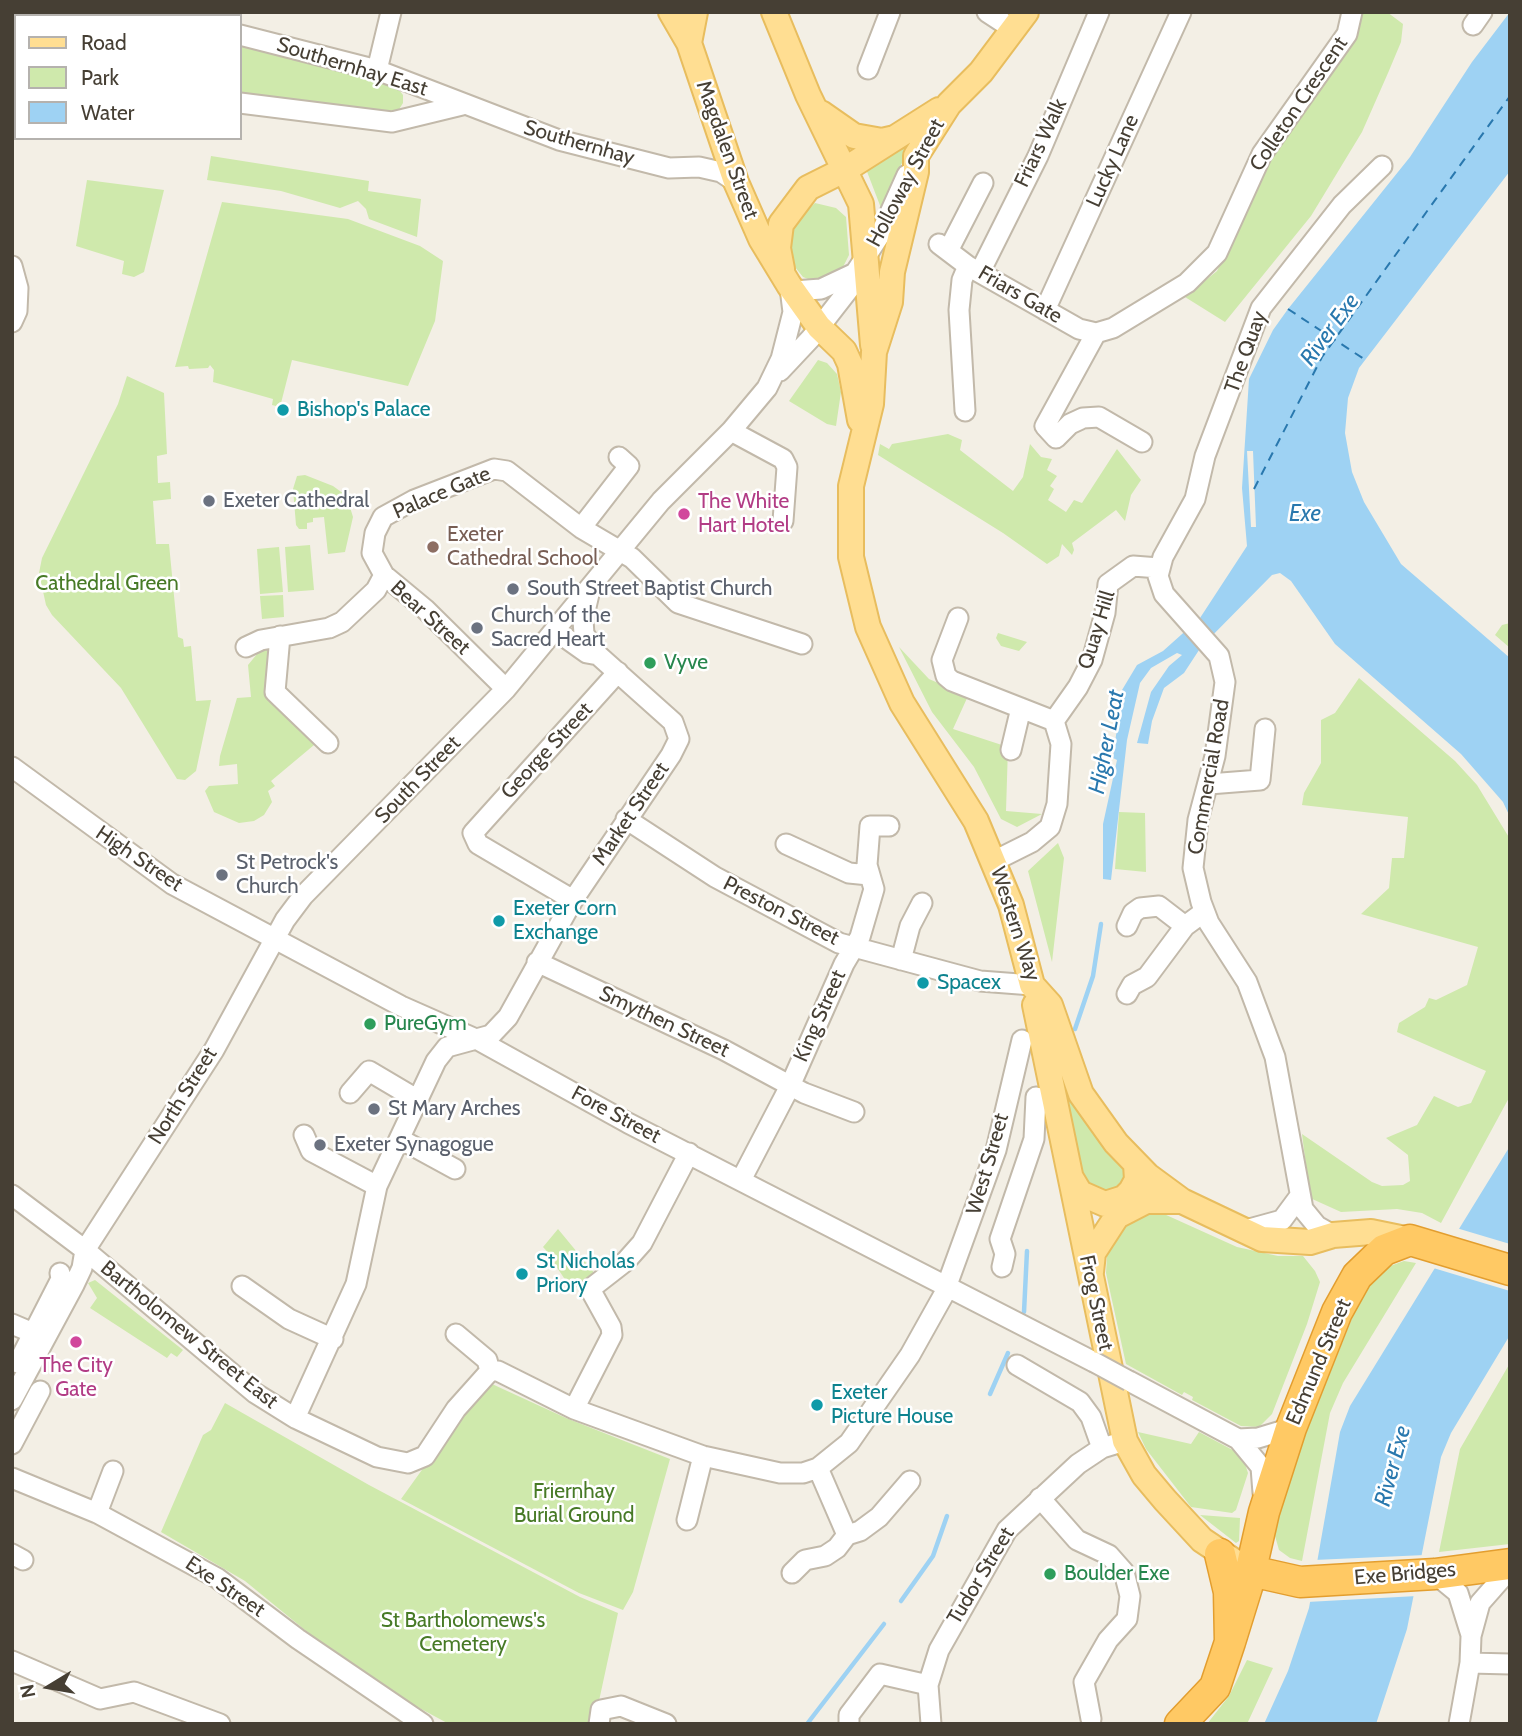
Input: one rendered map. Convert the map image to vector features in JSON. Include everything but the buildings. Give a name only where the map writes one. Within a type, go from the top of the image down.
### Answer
[{"type":"highway","points":[[1419,1242],[1510,1270]]},
{"type":"highway","name":"Edmund Street","points":[[1263,1517],[1291,1428],[1337,1312],[1357,1276],[1384,1250],[1419,1242]]},
{"type":"highway","points":[[1223,1671],[1263,1517]]},
{"type":"highway","points":[[1180,1724],[1215,1687],[1254,1608],[1275,1593],[1301,1582],[1273,1553],[1265,1538],[1263,1517]]},
{"type":"highway","points":[[1220,1554],[1229,1592],[1230,1642]]},
{"type":"highway","name":"Exe Bridges","points":[[1251,1571],[1301,1582],[1432,1574],[1510,1564]]},
{"type":"main road","name":"Magdalen Street","points":[[671,12],[688,43],[736,182],[761,239],[819,327],[844,351],[850,363],[862,434]]},
{"type":"main road","points":[[688,43],[695,12]]},
{"type":"main road","points":[[774,12],[861,204],[860,266],[874,352]]},
{"type":"main road","name":"Holloway Street","points":[[916,156],[949,104],[981,72],[1020,21]]},
{"type":"main road","points":[[789,284],[778,248],[781,225],[808,188],[820,179],[846,169],[949,104]]},
{"type":"main road","points":[[815,107],[853,136],[881,141],[899,137]]},
{"type":"main road","points":[[874,352],[886,324],[899,235],[916,173],[916,156]]},
{"type":"main road","points":[[804,196],[838,186],[846,189],[861,204]]},
{"type":"main road","name":"Western Way","points":[[874,352],[871,404],[851,486],[849,537],[858,592],[868,627],[902,703],[955,784],[994,861],[1011,905],[1032,985],[1050,1005],[1064,1052],[1092,1113],[1136,1164],[1182,1201],[1262,1239],[1310,1242],[1332,1236],[1371,1232],[1419,1242]]},
{"type":"main road","name":"Frog Street","points":[[1032,985],[1045,1095],[1070,1176],[1090,1276],[1113,1444],[1202,1540],[1220,1554],[1251,1571]]},
{"type":"main road","points":[[1070,1176],[1080,1193],[1105,1204],[1124,1198],[1131,1191],[1137,1180],[1136,1164]]},
{"type":"main road","points":[[1090,1276],[1093,1253],[1117,1216],[1146,1201],[1182,1201]]},
{"type":"street","points":[[377,70],[391,12]]},
{"type":"street","points":[[868,69],[890,12]]},
{"type":"street","points":[[987,12],[1020,21]]},
{"type":"street","name":"Friars Walk","points":[[965,411],[960,292],[1038,156],[1098,12]]},
{"type":"street","name":"Lucky Lane","points":[[1045,310],[1181,12]]},
{"type":"street","name":"Colleton Crescent","points":[[1096,333],[1113,328],[1187,284],[1217,253],[1262,153],[1347,34],[1352,12]]},
{"type":"street","name":"Southernhay East","points":[[242,36],[377,70],[462,105]]},
{"type":"street","points":[[400,120],[408,110],[410,95],[403,80]]},
{"type":"street","points":[[242,103],[392,122],[462,105]]},
{"type":"street","name":"Southernhay","points":[[462,105],[559,140],[669,168],[699,167],[720,172],[736,182]]},
{"type":"street","points":[[699,167],[715,155],[723,142]]},
{"type":"street","name":"Holloway Street","points":[[819,327],[853,284],[860,266],[880,234],[916,156]]},
{"type":"street","name":"The Quay","points":[[1159,568],[1195,499],[1205,456],[1219,426],[1261,307],[1342,205],[1382,166]]},
{"type":"street","name":"Friars Gate","points":[[983,183],[944,247],[974,269],[1045,310],[1079,329],[1096,333]]},
{"type":"street","points":[[12,266],[18,288],[17,311],[12,322]]},
{"type":"street","points":[[789,284],[821,289],[860,266]]},
{"type":"street","name":"South Street","points":[[774,376],[793,312],[789,284]]},
{"type":"street","name":"South Street","points":[[275,937],[303,896],[506,689],[589,592],[661,501],[732,431],[774,376],[819,327]]},
{"type":"street","points":[[1096,333],[1045,426],[1056,438],[1083,418],[1099,417],[1142,442]]},
{"type":"street","points":[[732,431],[783,460],[786,467],[783,521]]},
{"type":"street","points":[[580,528],[629,466],[619,457]]},
{"type":"street","name":"Palace Gate","points":[[384,576],[372,553],[375,533],[383,517],[414,500],[484,471],[507,471],[580,528],[632,558],[678,603],[802,645]]},
{"type":"street","name":"Quay Hill","points":[[1054,721],[1078,687],[1092,660],[1105,613],[1108,584],[1133,566],[1159,568]]},
{"type":"street","name":"Commercial Road","points":[[1159,568],[1164,594],[1210,643],[1219,656],[1226,682],[1209,784],[1198,820],[1193,868],[1204,912],[1247,982],[1275,1058],[1299,1197],[1307,1216],[1332,1236]]},
{"type":"street","points":[[246,647],[280,636],[329,628],[342,622],[376,590],[384,576]]},
{"type":"street","name":"Bear Street","points":[[384,576],[425,608],[506,689]]},
{"type":"street","points":[[559,627],[583,625],[589,592]]},
{"type":"street","points":[[958,618],[942,660],[946,676],[952,681],[1054,721],[1061,744],[1057,804],[1049,827],[1032,842],[994,861]]},
{"type":"street","name":"Market Street","points":[[295,1418],[356,1284],[377,1186],[436,1060],[447,1047],[478,1040],[497,1031],[508,1017],[573,900],[671,755],[679,739],[673,722],[598,655],[584,634],[583,625]]},
{"type":"street","points":[[559,627],[587,653],[598,655]]},
{"type":"street","points":[[280,636],[275,692],[328,743]]},
{"type":"street","name":"George Street","points":[[573,900],[478,844],[473,833],[618,672]]},
{"type":"street","points":[[1011,750],[1021,708]]},
{"type":"street","points":[[1209,784],[1260,780],[1265,729]]},
{"type":"street","name":"High Street","points":[[12,766],[172,884],[275,937]]},
{"type":"street","name":"Preston Street","points":[[626,819],[715,877],[822,935],[852,947],[980,981],[1032,985]]},
{"type":"street","name":"King Street","points":[[741,1180],[790,1086],[852,947],[860,937],[872,900],[874,882],[869,875],[870,826],[889,827]]},
{"type":"street","points":[[786,844],[849,873],[869,875]]},
{"type":"street","points":[[901,960],[910,926],[922,902]]},
{"type":"street","points":[[1127,926],[1133,913],[1140,908],[1159,906],[1185,926]]},
{"type":"street","points":[[1127,994],[1132,985],[1147,977],[1185,926],[1204,912]]},
{"type":"street","name":"Fore Street","points":[[275,937],[401,1006],[478,1040],[628,1124],[953,1289],[1235,1437]]},
{"type":"street","name":"North Street","points":[[15,1386],[74,1285],[82,1268],[85,1250],[214,1050],[275,937]]},
{"type":"street","name":"Smythen Street","points":[[537,962],[724,1050],[790,1086],[854,1112]]},
{"type":"street","name":"West Street","points":[[818,1468],[838,1454],[867,1419],[953,1289],[1003,1117],[1022,1040]]},
{"type":"street","points":[[350,1093],[369,1071],[418,1100]]},
{"type":"street","points":[[1002,1266],[1005,1254],[1000,1239],[1034,1139],[1045,1095],[1011,1085]]},
{"type":"street","points":[[304,1135],[311,1151],[377,1186]]},
{"type":"street","points":[[400,1139],[456,1169]]},
{"type":"street","points":[[574,1409],[612,1335],[611,1327],[590,1290],[626,1261],[642,1243],[689,1153]]},
{"type":"street","name":"Bartholomew Street East","points":[[12,1195],[85,1250],[226,1371],[295,1418],[377,1457],[416,1462],[425,1456],[456,1409],[491,1371]]},
{"type":"street","points":[[1242,1231],[1282,1220],[1299,1197]]},
{"type":"street","points":[[15,1386],[33,1333],[61,1279],[60,1273]]},
{"type":"street","points":[[250,1287],[289,1319],[333,1339]]},
{"type":"street","points":[[12,1324],[33,1333]]},
{"type":"street","points":[[456,1334],[487,1360],[491,1371],[498,1371],[574,1409],[703,1457],[780,1473],[803,1473],[818,1468],[848,1535]]},
{"type":"street","points":[[1017,1365],[1080,1402],[1113,1444]]},
{"type":"street","points":[[12,1444],[40,1391]]},
{"type":"street","points":[[1235,1437],[1258,1438],[1291,1428]]},
{"type":"street","points":[[1235,1437],[1261,1467],[1263,1517]]},
{"type":"street","name":"Tudor Street","points":[[930,1724],[928,1685],[942,1643],[1007,1530],[1040,1498],[1113,1444]]},
{"type":"street","points":[[687,1520],[703,1457]]},
{"type":"street","points":[[97,1513],[113,1471]]},
{"type":"street","name":"Exe Street","points":[[12,1478],[97,1513],[217,1578],[298,1639],[423,1724]]},
{"type":"street","points":[[792,1573],[805,1560],[825,1556],[837,1548],[848,1535],[860,1531],[878,1517],[909,1481]]},
{"type":"street","points":[[1040,1498],[1077,1540],[1109,1555],[1124,1572],[1130,1596],[1127,1619],[1108,1640],[1084,1682],[1091,1719]]},
{"type":"street","points":[[1459,1724],[1470,1663],[1471,1636],[1480,1603],[1502,1578],[1510,1564]]},
{"type":"street","points":[[1432,1574],[1458,1593],[1471,1636]]},
{"type":"street","points":[[12,1661],[100,1699],[134,1692],[220,1724]]},
{"type":"street","points":[[1470,1663],[1510,1664]]},
{"type":"street","points":[[849,1724],[849,1715],[880,1674],[928,1685]]},
{"type":"street","points":[[600,1717],[621,1706],[666,1724]]},
{"type":"green space","points":[[12,12],[88,14],[14,14],[12,76]]},
{"type":"green space","points":[[1360,12],[1387,12],[1403,24],[1401,42],[1388,73],[1362,132],[1311,216],[1225,322],[1185,297],[1217,271],[1273,150]]},
{"type":"green space","points":[[242,44],[396,86],[403,95],[403,103],[398,111],[383,115],[242,95]]},
{"type":"green space","points":[[915,140],[893,179],[881,208],[866,169]]},
{"type":"green space","points":[[211,156],[369,181],[368,191],[421,199],[417,237],[369,219],[366,209],[358,201],[340,208],[281,191],[207,180]]},
{"type":"green space","points":[[87,180],[164,190],[144,272],[134,277],[122,274],[124,261],[76,246]]},
{"type":"green space","points":[[222,202],[348,219],[420,246],[443,261],[435,321],[408,386],[292,360],[280,407],[272,405],[273,399],[213,382],[214,370],[210,365],[208,368],[175,367]]},
{"type":"green space","points":[[815,203],[836,208],[846,217],[849,255],[843,267],[829,280],[816,282],[803,277],[791,262],[790,236],[797,219]]},
{"type":"green space","points":[[818,360],[827,363],[837,374],[841,392],[836,426],[827,424],[789,401]]},
{"type":"green space","name":"Cathedral Green","points":[[127,376],[164,393],[167,454],[157,456],[158,483],[170,482],[171,499],[153,501],[156,544],[169,544],[178,637],[183,639],[184,647],[191,646],[196,701],[211,700],[196,771],[185,780],[177,779],[121,688],[52,615],[46,605],[39,573],[42,558],[118,404]]},
{"type":"green space","points":[[948,434],[962,440],[960,450],[1013,491],[1023,477],[1030,444],[1041,457],[1052,459],[1047,470],[1057,476],[1050,486],[1054,489],[1048,500],[1066,512],[1074,500],[1082,503],[1117,449],[1141,480],[1131,495],[1125,521],[1116,510],[1072,543],[1072,555],[1062,544],[1059,556],[1047,564],[1003,533],[878,455],[880,444],[889,449],[892,444]]},
{"type":"green space","points":[[305,475],[333,486],[344,494],[353,517],[345,552],[328,554],[324,517],[313,518],[313,522],[307,523],[307,529],[299,529],[296,525],[293,489],[297,476]]},
{"type":"green space","points":[[310,545],[314,590],[288,592],[285,547]]},
{"type":"green space","points":[[279,547],[283,592],[260,594],[257,549]]},
{"type":"green space","points":[[283,595],[284,617],[262,619],[260,596]]},
{"type":"green space","points":[[1510,623],[1510,648],[1495,635],[1502,625]]},
{"type":"green space","points":[[998,633],[1027,642],[1019,651],[1001,646],[996,638]]},
{"type":"green space","points":[[899,647],[929,679],[968,696],[953,729],[1008,747],[1006,811],[1042,814],[1017,827],[1001,819],[974,767],[932,712]]},
{"type":"green space","points":[[262,648],[272,648],[271,694],[320,740],[271,781],[275,786],[268,791],[272,802],[264,815],[254,821],[239,823],[214,812],[205,791],[209,786],[238,784],[237,764],[219,766],[220,756],[237,698],[251,697],[248,665]]},
{"type":"green space","points":[[1359,678],[1455,761],[1477,785],[1510,839],[1510,1096],[1441,1223],[1422,1213],[1397,1209],[1341,1212],[1310,1198],[1302,1134],[1372,1182],[1382,1186],[1403,1185],[1410,1181],[1408,1155],[1386,1138],[1417,1125],[1434,1096],[1458,1107],[1471,1103],[1486,1071],[1397,1032],[1399,1023],[1425,1007],[1429,998],[1436,1000],[1467,985],[1478,947],[1361,914],[1389,888],[1392,858],[1404,858],[1408,817],[1302,805],[1304,793],[1321,763],[1321,720],[1335,713]]},
{"type":"green space","points":[[1119,812],[1145,813],[1146,872],[1115,869]]},
{"type":"green space","points":[[1058,843],[1064,858],[1052,962],[1028,871]]},
{"type":"green space","points":[[1059,1071],[1127,1168],[1123,1186],[1109,1194],[1082,1181]]},
{"type":"green space","points":[[1154,1212],[1237,1247],[1278,1256],[1303,1256],[1315,1271],[1320,1282],[1307,1324],[1272,1414],[1259,1427],[1241,1426],[1192,1400],[1193,1397],[1184,1392],[1182,1395],[1126,1364],[1106,1273],[1107,1256],[1111,1240],[1124,1224],[1137,1216]]},
{"type":"green space","points":[[558,1229],[596,1275],[572,1290],[554,1263],[556,1261],[543,1247]]},
{"type":"green space","points":[[1404,1261],[1416,1263],[1343,1383],[1330,1413],[1302,1561],[1290,1558],[1279,1550],[1275,1536],[1279,1510],[1304,1437],[1366,1284],[1379,1270]]},
{"type":"green space","points":[[95,1280],[183,1350],[177,1357],[171,1353],[167,1358],[90,1308],[97,1298],[88,1283]]},
{"type":"green space","points":[[1510,1363],[1510,1544],[1439,1552],[1460,1449]]},
{"type":"green space","name":"Friernhay Burial Ground","points":[[492,1384],[566,1418],[670,1459],[633,1592],[623,1610],[579,1593],[401,1499],[483,1385]]},
{"type":"green space","name":"St Bartholomews's Cemetery","points":[[225,1403],[369,1485],[580,1597],[618,1613],[594,1724],[449,1724],[397,1696],[333,1653],[245,1581],[161,1532],[203,1435],[211,1430]]},
{"type":"green space","points":[[1138,1432],[1191,1444],[1199,1432],[1242,1455],[1248,1473],[1236,1510],[1232,1513],[1191,1507],[1146,1449]]},
{"type":"green space","points":[[1200,1515],[1240,1518],[1239,1541],[1236,1543]]},
{"type":"green space","points":[[1247,1660],[1273,1668],[1247,1724],[1207,1724],[1229,1696]]},
{"type":"water","name":"Exe","points":[[1510,12],[1510,171],[1359,368],[1348,398],[1345,433],[1352,472],[1364,502],[1401,564],[1510,658],[1510,817],[1503,802],[1461,754],[1335,644],[1291,581],[1280,573],[1272,575],[1201,647],[1184,673],[1164,688],[1152,721],[1148,744],[1137,743],[1151,692],[1169,666],[1182,655],[1177,653],[1151,668],[1140,683],[1127,740],[1111,880],[1103,879],[1103,824],[1117,760],[1113,758],[1122,690],[1137,665],[1163,651],[1200,618],[1247,546],[1242,488],[1249,379],[1273,330],[1410,157],[1472,62]]},
{"type":"water","name":"River Exe","points":[[1510,1146],[1510,1335],[1451,1433],[1441,1457],[1407,1629],[1376,1724],[1264,1724],[1288,1671],[1309,1608],[1340,1432],[1350,1406]]},
{"type":"pier","points":[[1247,451],[1253,451],[1256,527],[1251,527]]},
{"type":"pier","points":[[1453,1227],[1510,1244],[1510,1291],[1430,1267]]},
{"type":"pier","points":[[1425,1555],[1417,1596],[1307,1602],[1314,1560]]},
{"type":"waterway","name":"Higher Leat","points":[[1075,1029],[1093,976],[1101,924]]},
{"type":"waterway","name":"Higher Leat","points":[[1024,1312],[1027,1251]]},
{"type":"waterway","name":"Higher Leat","points":[[990,1394],[1008,1353]]},
{"type":"waterway","name":"Higher Leat","points":[[901,1601],[933,1556],[947,1516]]},
{"type":"waterway","name":"Higher Leat","points":[[807,1724],[884,1624]]},
{"type":"ferry route","points":[[1254,489],[1322,357],[1510,96]]},
{"type":"ferry route","points":[[1288,309],[1364,359]]},
{"type":"place","name":"Bishop's Palace","points":[[283,410]]},
{"type":"place","name":"Exeter Cathedral","points":[[209,501]]},
{"type":"place","name":"The White Hart Hotel","points":[[684,514]]},
{"type":"place","name":"Exeter Cathedral School","points":[[433,547]]},
{"type":"place","name":"South Street Baptist Church","points":[[513,589]]},
{"type":"place","name":"Church of the Sacred Heart","points":[[477,628]]},
{"type":"place","name":"Vyve","points":[[650,663]]},
{"type":"place","name":"St Petrock's Church","points":[[222,875]]},
{"type":"place","name":"Exeter Corn Exchange","points":[[499,921]]},
{"type":"place","name":"Spacex","points":[[923,983]]},
{"type":"place","name":"PureGym","points":[[370,1024]]},
{"type":"place","name":"St Mary Arches","points":[[374,1109]]},
{"type":"place","name":"Exeter Synagogue","points":[[320,1145]]},
{"type":"place","name":"St Nicholas Priory","points":[[522,1274]]},
{"type":"place","name":"The City Gate","points":[[76,1342]]},
{"type":"place","name":"Exeter Picture House","points":[[817,1405]]},
{"type":"place","name":"Boulder Exe","points":[[1050,1574]]}]
